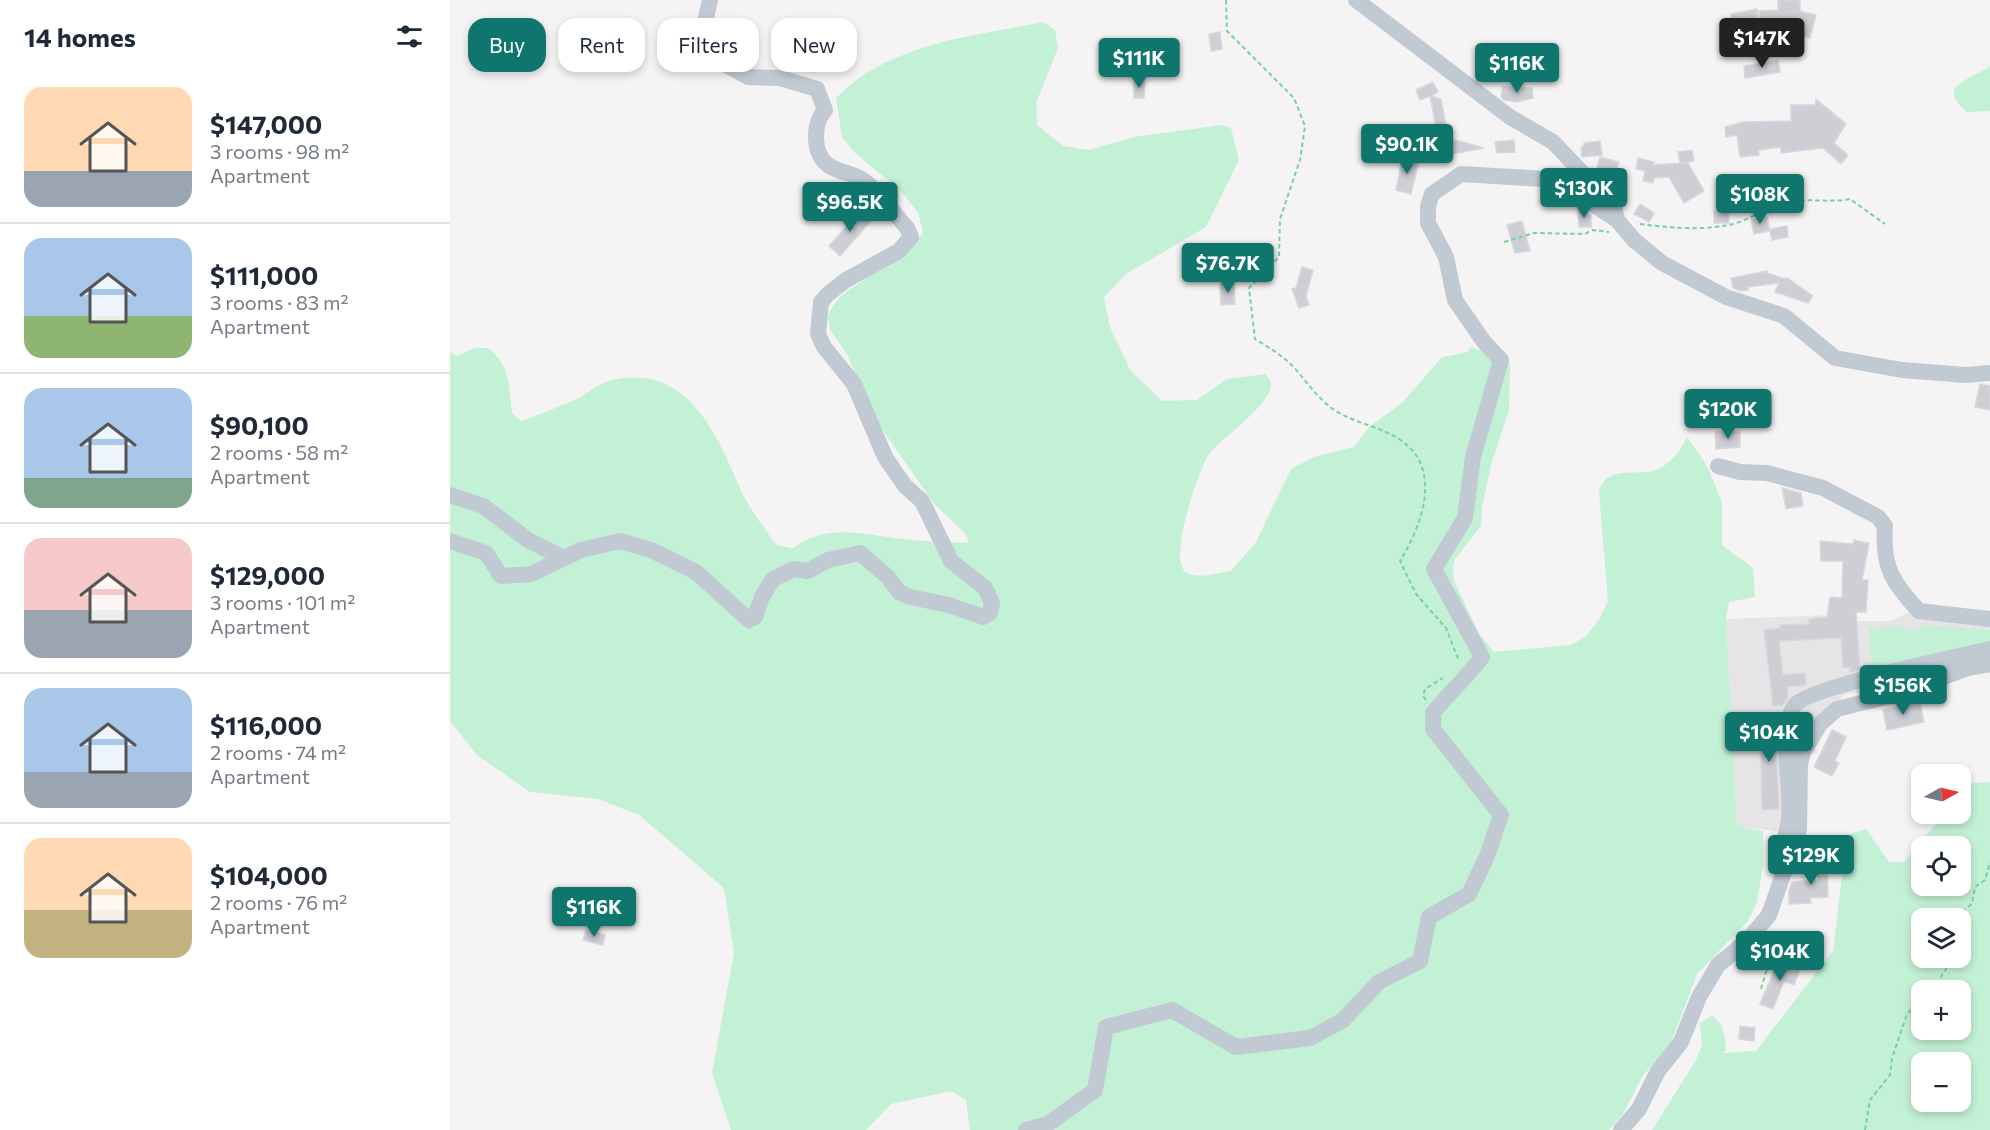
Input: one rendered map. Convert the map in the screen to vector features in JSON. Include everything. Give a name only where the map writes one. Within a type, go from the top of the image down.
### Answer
[{"type":"street","points":[[450,541],[486,554],[501,576],[531,574],[562,557],[620,541],[651,550],[696,572],[748,620],[755,617],[762,597],[773,579],[794,569],[808,571],[828,560],[860,553],[888,576],[899,592],[910,597],[949,605],[983,617],[990,613],[992,603],[985,588],[951,561],[922,501],[905,486],[885,457],[854,384],[824,347],[818,334],[821,302],[846,280],[899,251],[911,237],[908,228],[866,182],[850,172],[838,171],[826,164],[818,148],[816,137],[818,117],[825,110],[817,89],[780,78],[748,77],[726,65],[711,50],[705,22],[710,0]]},
{"type":"street","points":[[1356,0],[1510,117],[1553,142],[1614,206],[1615,226]]},
{"type":"street","points":[[1026,1130],[1048,1124],[1095,1090],[1106,1027],[1172,1010],[1236,1047],[1310,1038],[1342,1021],[1379,982],[1420,961],[1429,917],[1469,894],[1487,856],[1501,815],[1433,729],[1433,712],[1453,688],[1468,676],[1482,657],[1434,569],[1466,518],[1473,457],[1501,360],[1484,342],[1455,300],[1446,257],[1428,223],[1428,206],[1432,194],[1461,174],[1545,179],[1590,202],[1615,226],[1662,263],[1726,297],[1784,316],[1835,358],[1902,370],[1966,375],[1990,373]]},
{"type":"street","points":[[1718,465],[1740,472],[1767,473],[1823,488],[1878,517],[1885,526],[1883,551],[1896,586],[1919,611],[1990,620]]},
{"type":"street","points":[[450,495],[483,506],[528,540],[562,557]]},
{"type":"street","points":[[1785,875],[1783,843],[1789,819],[1787,732],[1788,718],[1796,704],[1815,695],[1891,672],[1990,649]]},
{"type":"street","points":[[1621,1130],[1639,1109],[1658,1071],[1681,1042],[1699,997],[1718,965],[1747,940],[1769,915],[1785,875],[1787,859],[1799,829],[1802,759],[1820,724],[1837,710],[1897,694],[1968,668],[1990,664]]},
{"type":"path","points":[[1226,0],[1227,31],[1294,98],[1305,126],[1300,160],[1281,219],[1279,257],[1249,288],[1255,339],[1287,360],[1317,398],[1346,418],[1399,439],[1420,459],[1426,496],[1418,532],[1400,561],[1416,594],[1446,628],[1460,660],[1454,668]]},
{"type":"path","points":[[1504,242],[1534,233],[1585,234],[1592,230],[1615,226],[1673,229],[1734,224],[1754,213],[1790,202],[1850,199],[1885,224]]},
{"type":"path","points":[[1240,269],[1279,257]]},
{"type":"path","points":[[1433,712],[1423,696],[1425,689],[1448,675]]},
{"type":"path","points":[[1966,908],[1972,904],[1975,888],[1985,880],[1990,862]]},
{"type":"path","points":[[1761,989],[1774,937],[1769,915]]},
{"type":"path","points":[[1865,1130],[1870,1100],[1890,1075],[1892,1058],[1907,1014],[1911,1010]]},
{"type":"shaded area","points":[[1909,612],[1990,624],[1990,660],[1912,684],[1846,694],[1805,730],[1782,832],[1737,826],[1726,619],[1829,615],[1851,621],[1891,621]]},
{"type":"green space","points":[[1043,22],[1055,30],[1058,48],[1036,103],[1037,125],[1063,146],[1089,150],[1134,137],[1222,125],[1231,128],[1239,160],[1206,227],[1126,274],[1104,297],[1110,327],[1130,370],[1162,401],[1197,400],[1227,379],[1266,374],[1271,382],[1269,391],[1256,410],[1209,454],[1204,463],[1192,495],[1182,534],[1181,564],[1186,572],[1202,576],[1231,571],[1256,542],[1291,469],[1314,457],[1354,447],[1369,427],[1402,403],[1442,357],[1468,352],[1471,347],[1510,363],[1509,410],[1491,465],[1482,508],[1481,526],[1455,559],[1453,568],[1454,581],[1479,633],[1494,652],[1571,645],[1586,636],[1599,620],[1608,601],[1599,492],[1609,477],[1660,468],[1676,455],[1687,437],[1707,466],[1722,502],[1722,545],[1753,568],[1755,597],[1729,602],[1726,619],[1737,826],[1763,831],[1763,865],[1757,902],[1748,921],[1697,974],[1671,1043],[1642,1077],[1623,1114],[1609,1130],[970,1130],[966,1100],[953,1092],[947,1092],[891,1104],[866,1130],[731,1130],[712,1073],[734,953],[724,888],[639,815],[598,799],[530,792],[477,755],[450,721],[450,352],[457,356],[475,348],[488,348],[496,355],[508,377],[512,413],[521,421],[577,399],[609,381],[635,377],[658,381],[677,390],[707,422],[743,494],[776,545],[793,548],[819,535],[847,532],[920,541],[969,543],[966,534],[935,505],[875,419],[847,354],[830,330],[828,316],[845,293],[901,256],[914,245],[923,232],[918,213],[901,191],[854,152],[842,137],[836,98],[857,80],[881,65],[906,54],[960,38]]},
{"type":"green space","points":[[1990,66],[1990,111],[1967,112],[1954,96],[1955,90],[1959,84]]},
{"type":"green space","points":[[1922,625],[1990,630],[1990,654],[1919,675],[1873,677],[1869,629],[1903,626],[1904,631],[1921,629]]},
{"type":"green space","points":[[1990,782],[1990,1130],[1652,1130],[1696,1060],[1702,1045],[1700,1024],[1712,1015],[1719,1023],[1725,1040],[1726,1050],[1723,1053],[1756,1051],[1833,951],[1847,835],[1866,829],[1889,862],[1904,862],[1911,854],[1911,896],[1971,896],[1971,836],[1926,836],[1936,824],[1971,824],[1971,783]]},
{"type":"building","points":[[1778,0],[1800,0],[1800,11],[1816,15],[1810,38],[1784,31],[1786,23],[1760,24],[1759,11],[1778,10]]},
{"type":"building","points":[[1757,9],[1758,19],[1733,25],[1731,14]]},
{"type":"building","points":[[1220,32],[1222,49],[1211,51],[1209,34]]},
{"type":"building","points":[[1778,60],[1780,72],[1745,78],[1744,66]]},
{"type":"building","points":[[1134,79],[1145,80],[1144,98],[1134,98]]},
{"type":"building","points":[[1433,82],[1438,92],[1431,96],[1441,99],[1449,141],[1456,140],[1484,148],[1438,157],[1434,144],[1439,143],[1430,96],[1420,100],[1416,90]]},
{"type":"building","points":[[1503,86],[1532,88],[1533,98],[1517,102],[1504,100],[1501,97]]},
{"type":"building","points":[[1816,99],[1846,124],[1834,143],[1848,155],[1841,164],[1823,148],[1781,153],[1781,147],[1758,150],[1759,155],[1740,157],[1737,135],[1726,137],[1725,127],[1743,122],[1791,121],[1791,105],[1815,105]]},
{"type":"building","points":[[1514,140],[1515,152],[1497,153],[1495,142]]},
{"type":"building","points":[[1600,141],[1602,155],[1582,157],[1581,147],[1584,143]]},
{"type":"building","points":[[1692,150],[1694,161],[1682,163],[1688,163],[1704,191],[1684,203],[1669,177],[1654,178],[1653,183],[1643,181],[1645,171],[1636,169],[1638,158],[1654,162],[1653,165],[1680,163],[1678,152]]},
{"type":"building","points":[[1403,157],[1419,161],[1411,194],[1396,190]]},
{"type":"building","points":[[1600,157],[1619,162],[1615,174],[1597,168]]},
{"type":"building","points":[[1640,204],[1654,213],[1649,222],[1634,214]]},
{"type":"building","points":[[1578,209],[1591,215],[1591,227],[1579,227]]},
{"type":"building","points":[[1728,209],[1729,223],[1714,223],[1714,210]]},
{"type":"building","points":[[860,211],[871,221],[840,256],[829,246]]},
{"type":"building","points":[[1767,217],[1770,231],[1754,234],[1751,219]]},
{"type":"building","points":[[1522,221],[1530,251],[1515,253],[1507,225]]},
{"type":"building","points":[[1787,226],[1788,237],[1772,240],[1770,229]]},
{"type":"building","points":[[1302,267],[1313,270],[1306,296],[1309,305],[1299,308],[1292,289],[1296,288]]},
{"type":"building","points":[[1767,271],[1767,273],[1785,279],[1786,277],[1813,296],[1808,303],[1775,292],[1779,283],[1748,287],[1748,290],[1741,291],[1733,288],[1731,278]]},
{"type":"building","points":[[1234,283],[1235,304],[1221,305],[1220,284]]},
{"type":"building","points":[[1980,384],[1990,386],[1990,410],[1975,407]]},
{"type":"building","points":[[1740,431],[1740,447],[1716,449],[1715,432]]},
{"type":"building","points":[[1782,488],[1801,493],[1803,506],[1786,509]]},
{"type":"building","points":[[1854,540],[1869,543],[1862,580],[1868,580],[1866,612],[1856,612],[1860,669],[1850,672],[1850,667],[1843,668],[1841,638],[1779,641],[1783,675],[1805,673],[1806,685],[1787,687],[1788,697],[1783,705],[1773,706],[1764,630],[1780,628],[1780,625],[1809,624],[1809,619],[1827,617],[1830,597],[1842,598],[1843,561],[1821,561],[1820,541],[1853,544]]},
{"type":"building","points":[[1920,702],[1924,722],[1887,730],[1883,710]]},
{"type":"building","points":[[1779,716],[1776,746],[1779,809],[1762,810],[1760,717]]},
{"type":"building","points":[[1832,730],[1846,737],[1835,761],[1839,763],[1832,776],[1814,767]]},
{"type":"building","points":[[1827,858],[1828,897],[1810,898],[1811,903],[1789,904],[1792,882],[1818,880],[1816,859]]},
{"type":"building","points":[[586,930],[605,935],[603,945],[583,940]]},
{"type":"building","points":[[1779,959],[1801,967],[1794,985],[1784,981],[1773,1009],[1760,1004]]},
{"type":"building","points":[[1740,1026],[1755,1028],[1754,1041],[1739,1039]]}]
